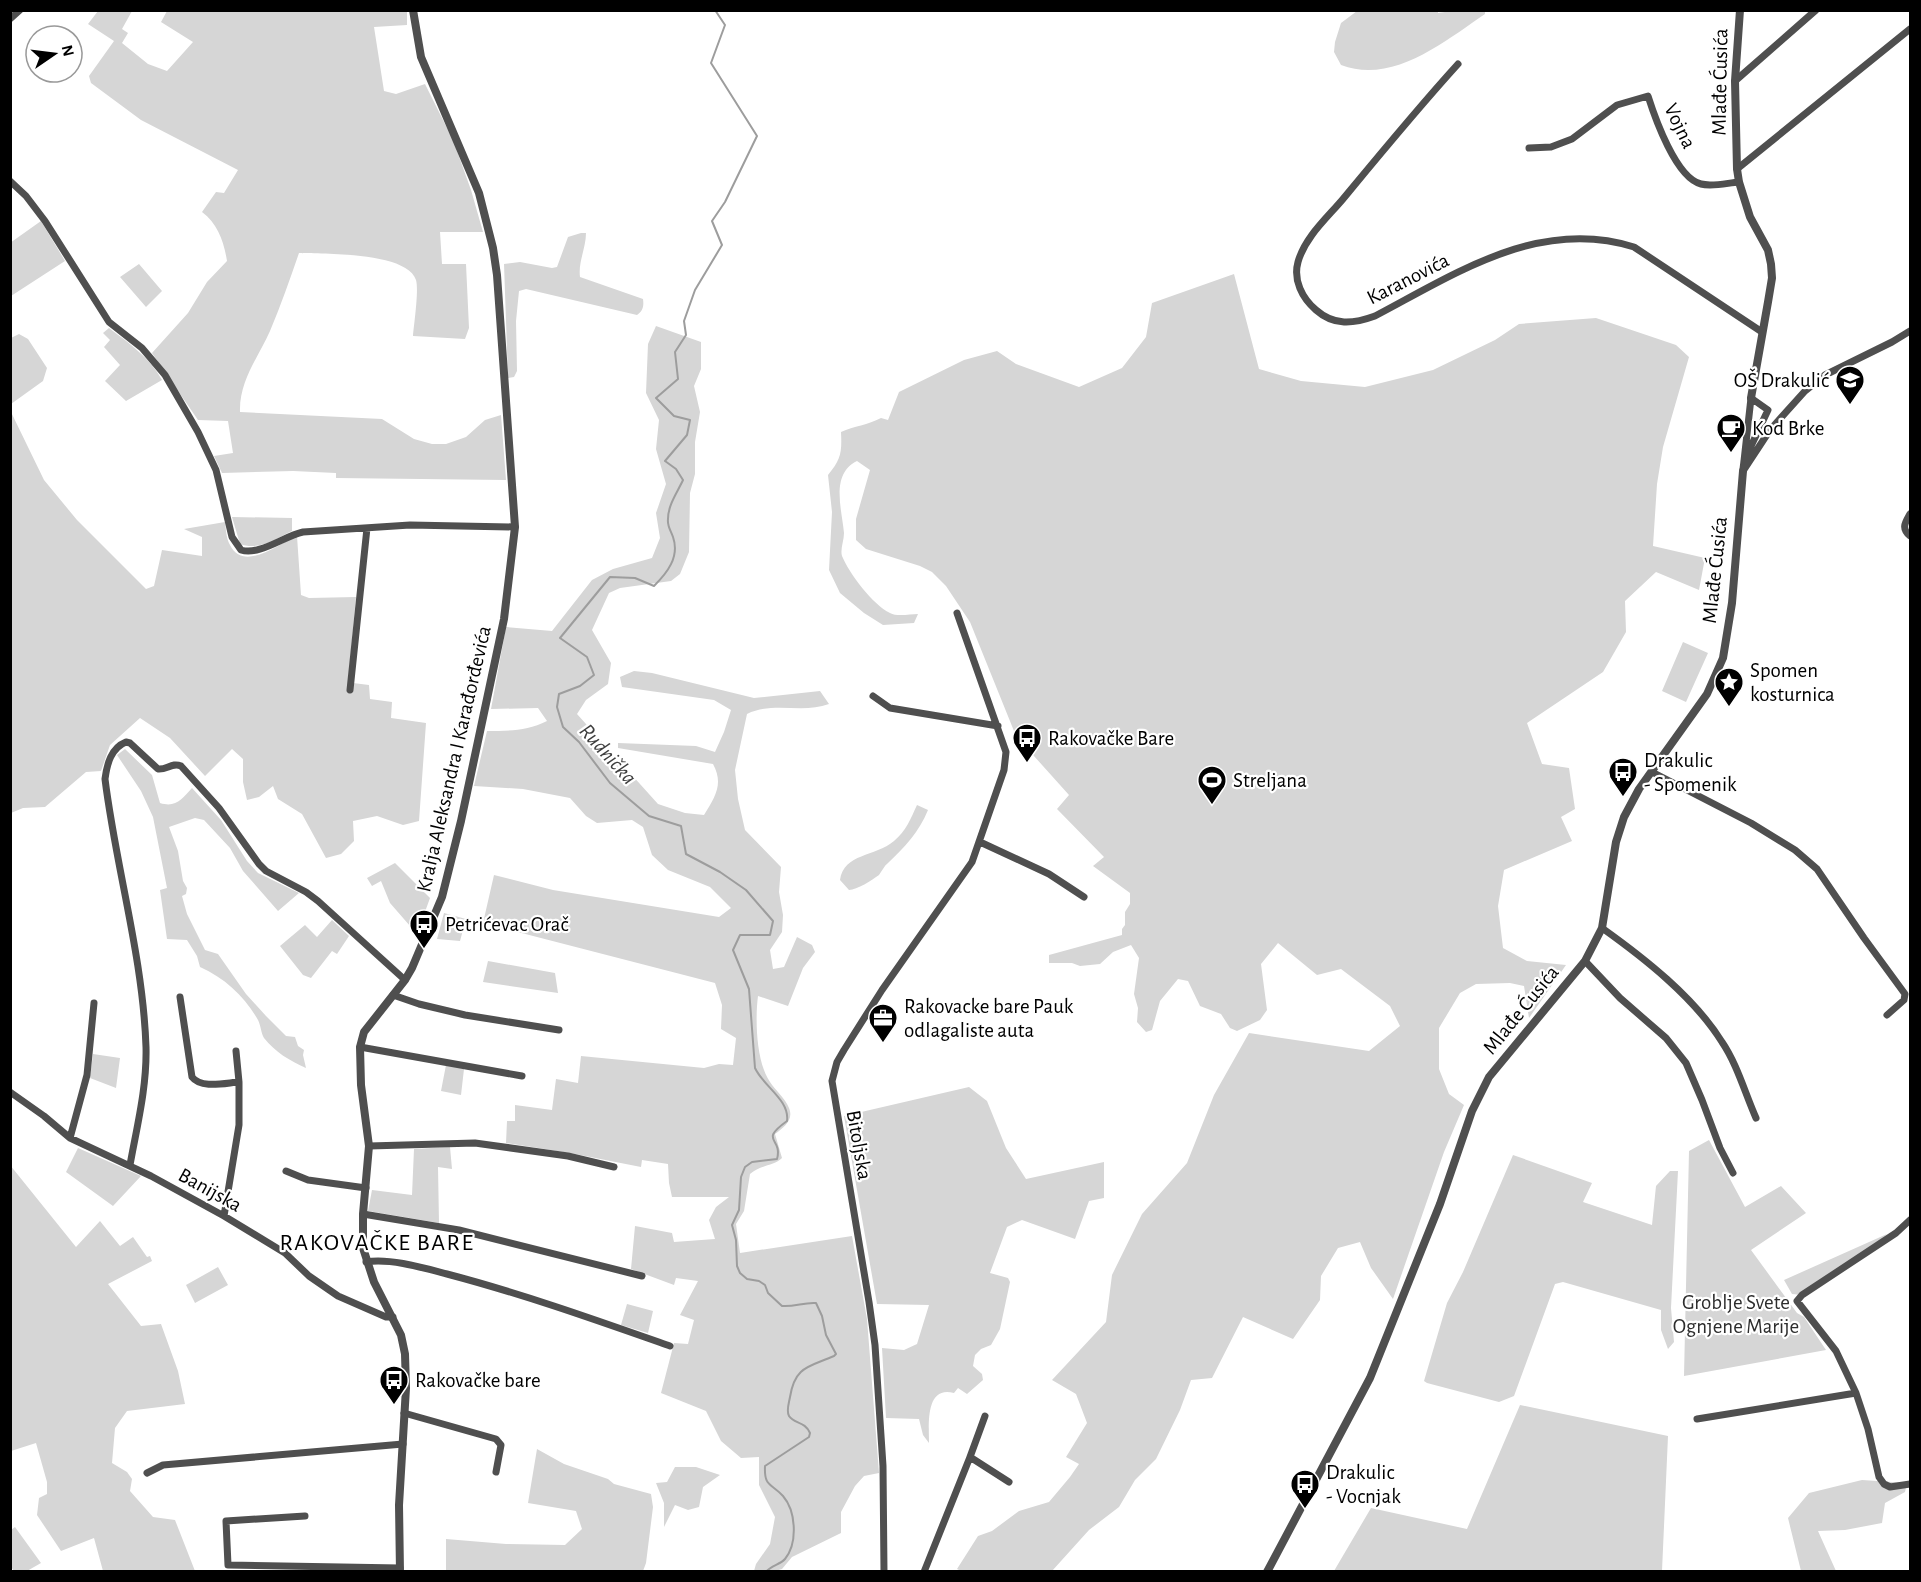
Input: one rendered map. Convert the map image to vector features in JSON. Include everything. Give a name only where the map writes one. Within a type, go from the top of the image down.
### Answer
[{"type":"street","points":[[10,20],[20,10]]},
{"type":"street","name":"Kralja Aleksandra I Karađorđevića","points":[[400,1570],[399,1505],[405,1354],[403,1341],[374,1282],[363,1248],[363,1214],[369,1146],[361,1085],[360,1047],[364,1032],[405,980],[442,897],[504,619],[515,526],[497,275],[493,248],[479,193],[421,57],[416,39],[413,10]]},
{"type":"street","name":"Mlađe Ćusića","points":[[1267,1572],[1370,1378],[1440,1204],[1472,1111],[1489,1077],[1585,961],[1602,928],[1616,842],[1624,817],[1652,772],[1707,694],[1723,658],[1732,603],[1751,398],[1772,278],[1768,250],[1750,216],[1737,169],[1735,81],[1740,10]]},
{"type":"street","points":[[1735,81],[1816,10]]},
{"type":"street","points":[[1737,169],[1911,29]]},
{"type":"street","name":"Karanovića","points":[[1458,64],[1383,149],[1306,243],[1297,263],[1298,282],[1303,297],[1315,310],[1328,320],[1360,322],[1465,268],[1496,255],[1562,239],[1613,240],[1634,247],[1762,332]]},
{"type":"street","name":"Vojna","points":[[1529,148],[1551,147],[1572,139],[1617,105],[1648,96],[1659,129],[1672,154],[1692,180],[1707,185],[1739,182]]},
{"type":"street","points":[[10,181],[26,196],[45,221],[109,322],[142,348],[165,375],[198,432],[216,470],[232,537],[241,550],[256,551],[293,534],[303,532],[406,525],[515,526]]},
{"type":"street","points":[[1743,471],[1770,430],[1805,391],[1825,375],[1911,331]]},
{"type":"street","name":"Mlađe Ćusića","points":[[1744,461],[1768,410],[1751,398]]},
{"type":"street","points":[[1911,514],[1904,526],[1905,531],[1911,536]]},
{"type":"street","points":[[350,690],[367,528]]},
{"type":"street","points":[[873,696],[890,708],[998,726],[957,613]]},
{"type":"street","name":"Bitoljska","points":[[884,1572],[883,1466],[875,1345],[832,1089],[833,1074],[837,1062],[882,990],[972,862],[1004,770],[1006,752],[998,726]]},
{"type":"street","points":[[130,1166],[143,1094],[146,1047],[142,994],[105,779],[106,767],[118,746],[126,742],[130,743],[158,769],[172,764],[182,766],[219,808],[266,871],[318,901],[405,980]]},
{"type":"street","points":[[1652,772],[1751,823],[1795,850],[1816,869],[1905,994],[1904,1000],[1887,1015]]},
{"type":"street","points":[[980,842],[1049,874],[1084,897]]},
{"type":"street","points":[[1602,928],[1662,976],[1708,1023],[1723,1043],[1756,1118]]},
{"type":"street","points":[[1585,961],[1620,998],[1666,1038],[1686,1063],[1720,1148],[1733,1173]]},
{"type":"street","points":[[393,995],[418,1004],[465,1015],[559,1030]]},
{"type":"street","points":[[180,997],[189,1068],[194,1080],[205,1084],[239,1082]]},
{"type":"street","points":[[70,1138],[88,1065],[93,1003]]},
{"type":"street","points":[[360,1047],[522,1076]]},
{"type":"street","points":[[225,1216],[239,1125],[236,1051]]},
{"type":"street","name":"Banijska","points":[[10,1092],[70,1138],[130,1166],[225,1216],[285,1253],[309,1275],[338,1296],[386,1317],[393,1317]]},
{"type":"street","points":[[369,1146],[475,1143],[567,1156],[614,1167]]},
{"type":"street","points":[[286,1171],[308,1180],[366,1188]]},
{"type":"street","points":[[363,1214],[459,1230],[642,1276]]},
{"type":"street","points":[[1911,1220],[1896,1233],[1797,1300],[1836,1351],[1856,1393],[1868,1429],[1879,1477],[1884,1484],[1890,1487],[1911,1484]]},
{"type":"street","points":[[366,1262],[381,1261],[430,1270],[496,1287],[670,1346]]},
{"type":"street","points":[[1697,1419],[1856,1393]]},
{"type":"street","points":[[404,1413],[496,1439],[501,1444],[496,1472]]},
{"type":"street","points":[[924,1572],[985,1416]]},
{"type":"street","points":[[147,1473],[163,1465],[403,1444]]},
{"type":"street","points":[[970,1457],[1008,1482]]},
{"type":"street","points":[[305,1516],[226,1521],[228,1565],[400,1570]]},
{"type":"green space","points":[[98,11],[132,11],[122,29],[128,33],[122,43],[148,64],[167,71],[193,42],[161,22],[167,11],[407,11],[407,25],[374,27],[384,91],[396,94],[425,84],[453,140],[471,190],[483,232],[440,232],[442,264],[466,264],[469,328],[465,339],[413,336],[417,299],[416,280],[409,271],[398,264],[364,256],[299,253],[270,331],[246,380],[240,412],[382,419],[414,439],[432,444],[446,444],[466,437],[485,420],[501,415],[506,480],[336,478],[336,473],[293,471],[222,473],[214,456],[233,453],[228,421],[198,420],[152,353],[188,313],[207,282],[227,261],[219,234],[202,212],[216,192],[224,193],[238,170],[141,120],[91,83],[89,76],[114,41],[88,24]]},
{"type":"green space","points":[[1357,11],[1438,11],[1438,13],[1485,11],[1485,14],[1436,47],[1399,65],[1360,70],[1341,65],[1334,52],[1341,23]]},
{"type":"green space","points":[[41,221],[65,261],[11,296],[10,243]]},
{"type":"green space","points":[[586,233],[580,277],[643,299],[642,310],[637,315],[526,289],[519,291],[516,321],[517,371],[514,377],[508,378],[504,264],[520,262],[557,267],[568,237]]},
{"type":"green space","points":[[139,264],[162,291],[146,307],[120,277]]},
{"type":"green space","points":[[1234,274],[1259,369],[1301,381],[1365,387],[1433,370],[1495,340],[1519,324],[1596,318],[1676,345],[1689,357],[1663,447],[1657,484],[1653,546],[1705,558],[1699,590],[1656,572],[1625,601],[1626,632],[1603,672],[1527,723],[1542,764],[1569,768],[1575,809],[1561,817],[1572,841],[1504,870],[1498,906],[1503,948],[1527,961],[1566,965],[1529,1018],[1524,986],[1510,983],[1476,984],[1460,993],[1439,1028],[1439,1069],[1449,1094],[1464,1105],[1444,1152],[1393,1299],[1371,1268],[1360,1242],[1338,1248],[1321,1276],[1320,1300],[1293,1339],[1243,1317],[1212,1378],[1191,1380],[1180,1410],[1156,1459],[1135,1480],[1119,1507],[1089,1530],[1052,1571],[961,1571],[957,1569],[978,1536],[992,1531],[1019,1511],[1049,1502],[1079,1464],[1066,1457],[1087,1423],[1076,1394],[1052,1380],[1106,1322],[1112,1275],[1142,1214],[1187,1163],[1214,1095],[1249,1033],[1369,1051],[1400,1026],[1390,1006],[1341,969],[1317,975],[1278,943],[1261,964],[1267,1010],[1260,1020],[1237,1031],[1230,1028],[1221,1014],[1200,1006],[1188,981],[1178,979],[1160,1001],[1152,1030],[1146,1032],[1137,1022],[1138,1008],[1134,994],[1139,958],[1131,945],[1113,952],[1100,964],[1080,966],[1072,963],[1049,963],[1049,955],[1122,935],[1125,912],[1130,904],[1130,893],[1093,866],[1104,857],[1057,809],[1069,795],[1016,736],[970,622],[946,586],[932,572],[866,549],[856,540],[856,519],[870,470],[857,461],[843,474],[840,483],[844,533],[842,556],[862,588],[883,609],[896,615],[918,614],[914,623],[883,625],[840,593],[829,570],[832,512],[828,475],[840,455],[841,432],[881,418],[888,420],[899,392],[964,360],[997,351],[1016,364],[1079,387],[1122,368],[1146,337],[1152,303]]},
{"type":"green space","points":[[656,326],[701,342],[701,369],[694,386],[700,412],[695,442],[695,474],[690,493],[689,552],[680,574],[671,581],[620,588],[609,593],[592,630],[611,663],[608,684],[586,700],[577,714],[658,804],[685,813],[704,815],[717,790],[718,778],[713,764],[618,748],[618,743],[696,746],[715,752],[731,710],[714,700],[622,687],[620,677],[634,671],[652,673],[754,698],[820,691],[829,704],[809,708],[767,708],[747,714],[735,770],[738,799],[745,830],[781,867],[779,892],[783,915],[782,932],[770,950],[773,969],[784,967],[797,937],[812,945],[815,952],[803,968],[788,1006],[758,996],[759,1052],[765,1074],[783,1097],[790,1116],[782,1129],[775,1134],[782,1158],[750,1174],[744,1211],[736,1224],[740,1253],[852,1236],[867,1319],[879,1473],[864,1476],[855,1486],[841,1512],[841,1533],[792,1557],[782,1569],[775,1571],[754,1571],[756,1564],[770,1544],[775,1517],[759,1485],[759,1457],[741,1458],[721,1441],[706,1411],[661,1393],[674,1343],[688,1344],[694,1320],[680,1315],[698,1281],[676,1278],[674,1285],[631,1269],[635,1226],[672,1233],[674,1242],[715,1239],[709,1220],[716,1207],[729,1197],[672,1197],[668,1164],[642,1160],[641,1167],[506,1143],[507,1121],[515,1121],[515,1105],[552,1110],[556,1079],[578,1083],[581,1056],[704,1068],[719,1064],[733,1065],[736,1038],[721,1029],[722,1005],[715,983],[483,923],[494,875],[553,890],[719,917],[731,908],[710,887],[668,870],[652,855],[643,827],[632,820],[597,823],[586,816],[570,798],[523,789],[474,786],[487,731],[525,729],[547,721],[538,708],[491,709],[506,627],[552,631],[592,580],[613,569],[652,558],[660,538],[656,513],[666,484],[656,449],[659,420],[646,393],[648,344]]},
{"type":"green space","points":[[109,328],[145,358],[162,380],[126,401],[105,381],[120,365],[104,347],[110,340],[103,333]]},
{"type":"green space","points":[[19,334],[28,339],[47,368],[43,381],[11,404],[11,338]]},
{"type":"green space","points":[[10,410],[44,480],[77,520],[146,589],[154,586],[162,550],[202,556],[202,537],[184,529],[225,522],[230,545],[236,553],[244,556],[262,554],[297,536],[301,595],[309,598],[356,597],[347,693],[352,693],[353,683],[369,685],[370,699],[392,702],[391,718],[426,723],[419,821],[403,825],[377,816],[353,821],[354,841],[341,854],[326,858],[302,814],[278,799],[273,786],[259,797],[247,800],[243,782],[243,759],[232,749],[205,776],[170,738],[140,718],[110,745],[101,771],[86,772],[45,807],[23,808],[11,813]]},
{"type":"green space","points":[[232,517],[292,518],[292,531],[267,543],[247,546],[240,544]]},
{"type":"green space","points":[[1683,642],[1708,653],[1686,702],[1662,691]]},
{"type":"green space","points":[[125,749],[152,775],[160,803],[175,803],[192,788],[221,820],[247,861],[258,873],[299,893],[278,911],[243,871],[230,848],[204,820],[195,818],[169,827],[178,851],[183,881],[187,888],[186,894],[182,896],[187,914],[205,950],[218,954],[246,994],[266,1016],[286,1036],[295,1037],[298,1046],[304,1050],[306,1068],[283,1056],[268,1043],[258,1020],[247,1004],[234,989],[200,967],[197,956],[187,940],[167,939],[160,890],[167,888],[153,817],[141,791],[117,755]]},
{"type":"green space","points":[[917,805],[928,810],[911,839],[879,875],[860,887],[849,890],[840,880],[847,865],[894,841],[905,829]]},
{"type":"green space","points":[[395,863],[430,898],[417,934],[390,903],[381,881],[372,886],[367,878]]},
{"type":"green space","points":[[444,913],[466,919],[460,941],[437,939]]},
{"type":"green space","points":[[332,920],[349,936],[337,954],[332,951],[311,978],[303,975],[280,946],[305,925],[317,937]]},
{"type":"green space","points":[[488,961],[555,973],[558,993],[483,982]]},
{"type":"green space","points":[[93,1054],[120,1058],[116,1088],[90,1078]]},
{"type":"green space","points":[[446,1065],[464,1069],[461,1095],[441,1091]]},
{"type":"green space","points":[[969,1087],[987,1101],[1006,1148],[1026,1179],[1104,1162],[1104,1198],[1089,1201],[1075,1239],[1022,1220],[1007,1227],[990,1273],[1008,1278],[1010,1282],[1000,1329],[991,1345],[981,1349],[975,1355],[973,1366],[982,1374],[983,1380],[967,1394],[958,1388],[954,1393],[945,1392],[938,1395],[933,1401],[929,1417],[929,1443],[923,1435],[919,1419],[886,1418],[882,1348],[904,1350],[917,1344],[929,1305],[877,1304],[844,1116]]},
{"type":"green space","name":"Groblje Svete Ognjene Marije","points":[[1709,1140],[1745,1207],[1781,1186],[1806,1213],[1751,1250],[1797,1313],[1804,1317],[1826,1350],[1684,1376],[1689,1151]]},
{"type":"green space","points":[[450,1147],[452,1169],[438,1167],[439,1223],[368,1211],[372,1190],[412,1195],[414,1149]]},
{"type":"green space","points":[[78,1148],[141,1176],[113,1206],[66,1172]]},
{"type":"green space","points":[[1513,1155],[1592,1183],[1583,1202],[1652,1225],[1656,1186],[1670,1171],[1678,1171],[1671,1308],[1674,1342],[1668,1349],[1661,1330],[1661,1310],[1563,1282],[1555,1284],[1514,1396],[1499,1402],[1424,1381],[1447,1303],[1463,1272]]},
{"type":"green space","points":[[10,1165],[76,1247],[100,1221],[120,1246],[133,1237],[147,1257],[150,1256],[152,1261],[108,1284],[141,1326],[161,1324],[178,1371],[185,1404],[127,1411],[115,1428],[112,1463],[127,1472],[132,1479],[130,1491],[153,1517],[175,1520],[195,1571],[103,1571],[94,1538],[61,1551],[37,1515],[39,1498],[47,1494],[47,1482],[36,1443],[11,1451]]},
{"type":"green space","points":[[1887,1234],[1862,1256],[1802,1295],[1792,1294],[1784,1280]]},
{"type":"green space","points":[[218,1267],[228,1285],[195,1303],[186,1285]]},
{"type":"green space","points":[[627,1304],[653,1311],[648,1333],[621,1325]]},
{"type":"green space","points":[[1520,1405],[1668,1436],[1662,1571],[1334,1571],[1371,1508],[1467,1529]]},
{"type":"green space","points":[[537,1449],[564,1464],[608,1479],[614,1484],[651,1494],[653,1507],[643,1571],[446,1571],[446,1539],[506,1544],[565,1545],[582,1529],[576,1511],[528,1503]]},
{"type":"green space","points":[[675,1467],[696,1467],[720,1475],[703,1487],[699,1507],[688,1510],[675,1505],[664,1527],[664,1503],[656,1483],[667,1482]]},
{"type":"green space","points":[[1862,1480],[1907,1483],[1905,1492],[1885,1503],[1882,1523],[1845,1530],[1818,1531],[1836,1571],[1801,1571],[1788,1518],[1809,1493]]},
{"type":"green space","points":[[15,1527],[41,1563],[27,1571],[14,1571],[11,1567],[11,1530]]},
{"type":"waterway","name":"Rudnička","points":[[715,10],[725,25],[711,63],[757,136],[725,202],[712,221],[722,245],[695,290],[684,321],[686,335],[675,352],[678,379],[656,398],[674,416],[690,420],[687,435],[665,461],[676,469],[683,480],[668,514],[668,524],[675,551],[668,570],[654,586],[635,578],[610,577],[560,638],[587,657],[594,675],[580,686],[559,694],[557,707],[563,727],[579,742],[610,783],[649,816],[681,826],[686,854],[720,872],[746,890],[773,921],[770,935],[740,935],[733,950],[749,989],[755,1068],[780,1100],[787,1113],[787,1121],[778,1128],[773,1136],[778,1152],[777,1159],[752,1162],[745,1167],[741,1177],[739,1210],[732,1225],[736,1240],[737,1266],[740,1273],[747,1279],[759,1281],[765,1285],[768,1293],[782,1306],[816,1303],[822,1316],[826,1335],[836,1354],[804,1369],[795,1379],[792,1387],[788,1414],[791,1419],[808,1429],[809,1437],[765,1466],[767,1481],[787,1502],[794,1527],[792,1545],[785,1559],[766,1572]]},
{"type":"place","name":"OŠ Drakulić","points":[[1850,406]]},
{"type":"place","name":"Kod Brke","points":[[1731,454]]},
{"type":"place","name":"Spomen kosturnica","points":[[1729,708]]},
{"type":"place","name":"Rakovačke Bare","points":[[1027,764]]},
{"type":"place","name":"Drakulic - Spomenik","points":[[1623,798]]},
{"type":"place","name":"Streljana","points":[[1212,806]]},
{"type":"place","name":"Petrićevac Orač","points":[[424,950]]},
{"type":"place","name":"Rakovacke bare Pauk odlagaliste auta","points":[[883,1044]]},
{"type":"place","name":"Rakovačke bare","points":[[394,1406]]},
{"type":"place","name":"Drakulic - Vocnjak","points":[[1305,1510]]},
{"type":"district","name":"RAKOVAČKE BARE","points":[[377,1243]]}]
